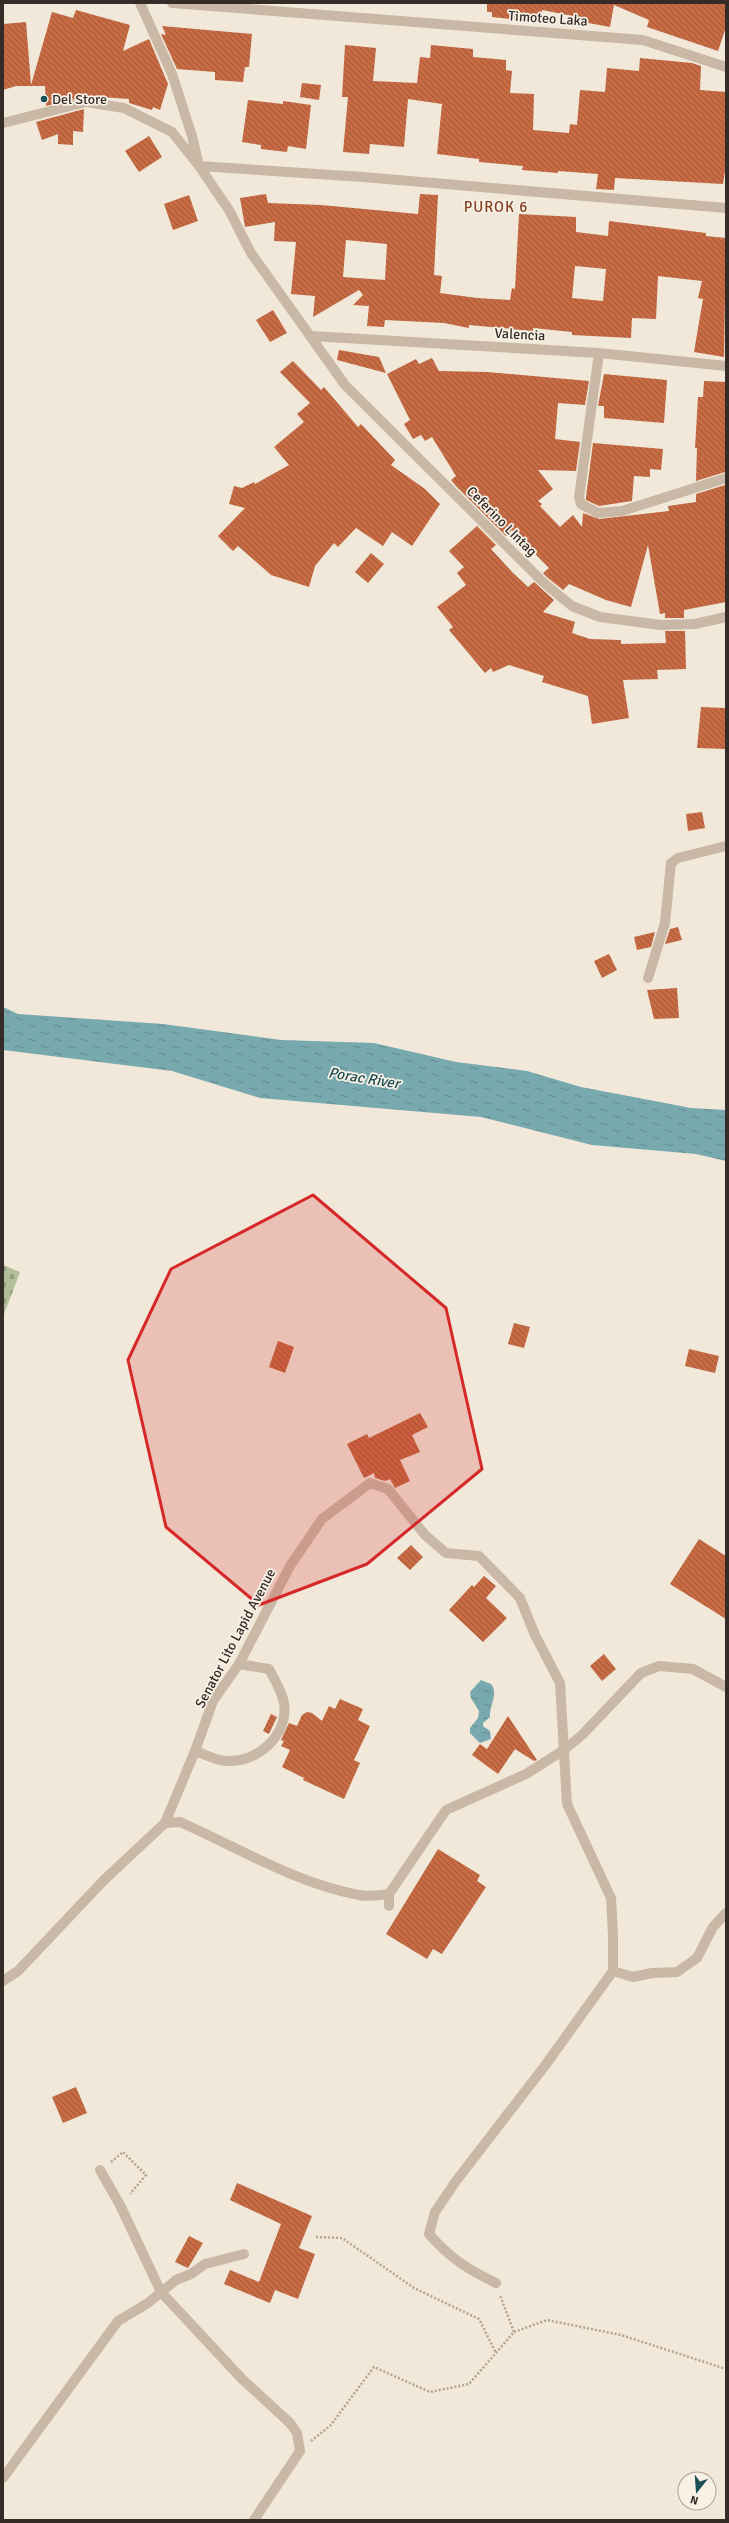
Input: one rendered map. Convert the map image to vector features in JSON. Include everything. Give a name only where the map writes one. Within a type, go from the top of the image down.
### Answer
[{"type":"street","points":[[140,3],[172,74],[192,136],[199,166],[364,177],[726,208]]},
{"type":"street","name":"Timoteo Laka","points":[[172,3],[643,40],[726,67]]},
{"type":"street","name":"Ceferino LIntag","points":[[3,123],[86,102],[124,108],[172,132],[199,166],[229,210],[251,253],[345,385],[544,583],[572,606],[600,617],[661,625],[695,624],[726,617]]},
{"type":"street","name":"Valencia","points":[[311,336],[599,353],[726,366]]},
{"type":"street","points":[[599,353],[579,497],[581,504],[598,513],[622,511],[726,478]]},
{"type":"street","points":[[648,978],[665,923],[671,863],[678,858],[726,846]]},
{"type":"street","name":"Senator Lito Lapid Avenue","points":[[3,1981],[18,1971],[104,1880],[165,1823],[195,1751],[213,1701],[239,1664],[290,1566],[322,1519],[370,1483],[388,1489],[425,1535],[446,1553],[479,1556],[520,1598],[535,1635],[560,1683],[564,1750]]},
{"type":"street","points":[[195,1751],[228,1761],[253,1756],[272,1744],[282,1720],[284,1703],[268,1669],[239,1664]]},
{"type":"street","points":[[389,1906],[389,1894],[446,1810],[526,1774],[564,1750],[582,1735],[641,1673],[659,1666],[693,1669],[726,1687]]},
{"type":"street","points":[[496,2283],[464,2267],[445,2253],[428,2234],[435,2212],[482,2146],[544,2067],[613,1971],[614,1935],[611,1898],[567,1804],[564,1750]]},
{"type":"street","points":[[165,1823],[180,1822],[282,1871],[360,1896],[389,1894]]},
{"type":"street","points":[[613,1971],[633,1977],[652,1973],[677,1972],[697,1958],[713,1927],[726,1913]]},
{"type":"street","points":[[100,2170],[120,2205],[161,2292],[242,2379],[290,2423],[297,2433],[300,2450],[254,2520]]},
{"type":"street","points":[[3,2478],[118,2321],[204,2264],[244,2254]]},
{"type":"path","points":[[100,2170],[123,2152],[146,2175],[120,2205]]},
{"type":"path","points":[[316,2236],[342,2238],[414,2288],[479,2319],[496,2353]]},
{"type":"path","points":[[496,2283],[514,2332]]},
{"type":"path","points":[[300,2450],[330,2426],[374,2367],[430,2392],[469,2384],[514,2332],[547,2320],[621,2335],[726,2369]]},
{"type":"highlighted area","points":[[313,1195],[446,1308],[482,1469],[367,1564],[259,1605],[166,1527],[128,1360],[171,1269]]},
{"type":"green space","points":[[3,1265],[20,1272],[3,1317]]},
{"type":"water","name":"Porac River","points":[[3,1007],[18,1014],[163,1024],[281,1040],[374,1043],[456,1062],[527,1071],[581,1087],[691,1108],[726,1110],[726,1161],[696,1154],[592,1145],[481,1117],[260,1098],[172,1071],[3,1050]]},
{"type":"water","points":[[481,1680],[491,1684],[494,1695],[490,1717],[483,1723],[483,1726],[490,1731],[491,1739],[480,1743],[470,1733],[470,1728],[478,1718],[479,1711],[471,1698],[470,1692]]},
{"type":"building","points":[[487,3],[726,3],[726,27],[718,51],[647,27],[649,20],[614,5],[610,27],[572,20],[573,16],[542,10],[541,19],[518,16],[518,20],[492,17],[492,12],[487,12]]},
{"type":"building","points":[[76,10],[130,25],[123,51],[149,39],[168,84],[160,110],[153,107],[152,110],[129,103],[129,99],[87,96],[46,106],[45,86],[16,86],[3,90],[3,24],[26,22],[31,85],[52,12],[73,18]]},
{"type":"building","points":[[162,26],[252,34],[249,67],[245,67],[243,82],[215,80],[215,72],[177,69],[161,34],[166,35]]},
{"type":"building","points":[[345,45],[376,48],[373,81],[417,83],[420,57],[430,58],[431,45],[473,49],[473,57],[506,60],[506,70],[512,71],[510,93],[534,94],[533,130],[569,133],[570,124],[577,125],[580,90],[605,92],[607,68],[639,71],[640,58],[692,63],[701,66],[700,90],[726,92],[726,165],[723,184],[615,178],[614,190],[596,189],[598,174],[522,170],[523,166],[479,162],[479,159],[437,154],[442,104],[408,99],[404,147],[370,144],[369,154],[343,152],[348,97],[342,97]]},
{"type":"building","points":[[302,83],[321,85],[319,100],[300,97]]},
{"type":"building","points":[[248,100],[283,104],[283,101],[311,105],[306,149],[288,146],[287,152],[261,149],[261,145],[242,142]]},
{"type":"building","points":[[84,109],[83,132],[73,131],[73,145],[58,144],[58,134],[42,140],[36,122]]},
{"type":"building","points":[[149,136],[162,157],[139,172],[125,151]]},
{"type":"building","points":[[266,194],[268,203],[321,205],[418,214],[420,194],[438,195],[434,275],[442,276],[440,293],[477,298],[510,300],[512,288],[515,289],[519,214],[576,217],[576,232],[608,236],[609,221],[706,233],[706,236],[726,238],[724,357],[694,352],[703,299],[698,298],[702,281],[658,276],[656,319],[632,318],[631,338],[572,335],[572,332],[533,328],[533,331],[469,325],[469,328],[444,323],[385,320],[384,327],[367,326],[369,306],[353,305],[363,295],[359,290],[313,317],[315,296],[291,294],[296,242],[274,241],[275,222],[245,227],[240,198]],"holes":[[[346,240],[387,244],[385,280],[343,277]],[[575,266],[606,269],[603,301],[572,298]]]},
{"type":"building","points":[[189,195],[198,221],[173,230],[164,204]]},
{"type":"building","points":[[273,310],[287,333],[270,342],[256,320]]},
{"type":"building","points":[[339,350],[379,357],[386,373],[337,360]]},
{"type":"building","points":[[432,358],[439,371],[487,372],[589,381],[585,405],[558,403],[555,439],[580,442],[576,471],[538,470],[553,489],[538,501],[542,504],[540,506],[560,527],[573,515],[582,527],[583,513],[599,519],[669,511],[668,506],[696,502],[696,494],[725,485],[726,602],[684,610],[684,618],[665,618],[665,613],[660,614],[648,545],[631,607],[606,600],[569,584],[563,590],[548,578],[543,573],[549,568],[512,530],[506,536],[451,480],[456,476],[432,437],[425,441],[421,435],[413,439],[404,424],[410,420],[387,374],[416,359],[419,364]]},
{"type":"building","points":[[293,361],[321,390],[324,387],[358,427],[361,424],[395,460],[391,465],[425,489],[440,504],[412,546],[392,532],[383,546],[356,528],[338,547],[334,543],[315,566],[309,587],[271,575],[238,546],[233,551],[218,536],[245,508],[229,504],[234,486],[242,488],[254,482],[255,484],[289,465],[274,447],[304,422],[297,414],[310,403],[280,372]]},
{"type":"building","points":[[604,374],[667,380],[664,423],[604,418],[604,406],[598,406]]},
{"type":"building","points":[[704,381],[726,382],[725,472],[696,481],[697,448],[695,448],[698,397],[703,397]]},
{"type":"building","points":[[593,443],[663,449],[661,470],[650,469],[650,477],[634,476],[632,501],[599,506],[586,500]]},
{"type":"building","points":[[477,526],[496,545],[491,549],[512,572],[528,587],[534,582],[554,600],[543,612],[575,622],[572,633],[590,639],[621,640],[621,644],[666,643],[665,631],[685,631],[686,669],[657,670],[658,679],[623,680],[629,718],[592,724],[588,696],[542,682],[544,676],[509,665],[493,672],[491,668],[485,673],[449,630],[453,627],[437,607],[466,585],[457,573],[464,567],[449,551]]},
{"type":"building","points":[[371,553],[384,564],[368,583],[355,572]]},
{"type":"building","points":[[701,707],[726,708],[726,749],[697,748]]},
{"type":"building","points":[[702,812],[705,828],[688,831],[686,814]]},
{"type":"building","points":[[678,927],[682,940],[665,944],[670,929]]},
{"type":"building","points":[[655,932],[651,947],[637,950],[634,937]]},
{"type":"building","points":[[609,954],[617,970],[602,978],[594,961]]},
{"type":"building","points":[[677,988],[679,1018],[654,1019],[647,990]]},
{"type":"building","points":[[514,1323],[530,1327],[524,1348],[508,1344]]},
{"type":"building","points":[[278,1341],[294,1347],[285,1373],[269,1367]]},
{"type":"building","points":[[689,1349],[719,1356],[715,1373],[685,1366]]},
{"type":"building","points":[[420,1413],[428,1427],[412,1435],[420,1452],[400,1460],[410,1481],[395,1488],[390,1479],[385,1481],[375,1478],[374,1473],[364,1478],[347,1444],[367,1434],[369,1438]]},
{"type":"building","points":[[699,1539],[726,1556],[726,1619],[670,1584]]},
{"type":"building","points":[[411,1545],[423,1557],[410,1570],[397,1558]]},
{"type":"building","points":[[484,1576],[496,1586],[486,1598],[507,1618],[483,1642],[449,1610],[472,1585],[474,1587]]},
{"type":"building","points":[[604,1654],[616,1669],[602,1681],[590,1666]]},
{"type":"building","points":[[340,1699],[363,1709],[358,1720],[370,1726],[354,1760],[360,1763],[344,1799],[303,1780],[304,1778],[282,1767],[290,1750],[281,1746],[284,1741],[281,1740],[289,1723],[297,1726],[302,1715],[307,1712],[312,1713],[322,1721],[329,1706],[335,1709]]},
{"type":"building","points":[[271,1714],[277,1717],[269,1734],[263,1731]]},
{"type":"building","points":[[508,1716],[537,1760],[534,1761],[515,1749],[498,1774],[472,1755],[480,1744],[487,1749]]},
{"type":"building","points":[[438,1849],[480,1875],[477,1881],[486,1887],[442,1954],[433,1949],[427,1959],[386,1934]]},
{"type":"building","points":[[76,2087],[87,2113],[63,2123],[52,2097]]},
{"type":"building","points":[[237,2183],[312,2216],[299,2248],[315,2254],[298,2299],[275,2290],[270,2303],[224,2284],[230,2270],[259,2282],[281,2224],[230,2200]]},
{"type":"building","points":[[189,2236],[203,2243],[188,2268],[175,2262]]},
{"type":"place","name":"Del Store","points":[[44,99]]},
{"type":"district","name":"PUROK 6","points":[[496,207]]}]
